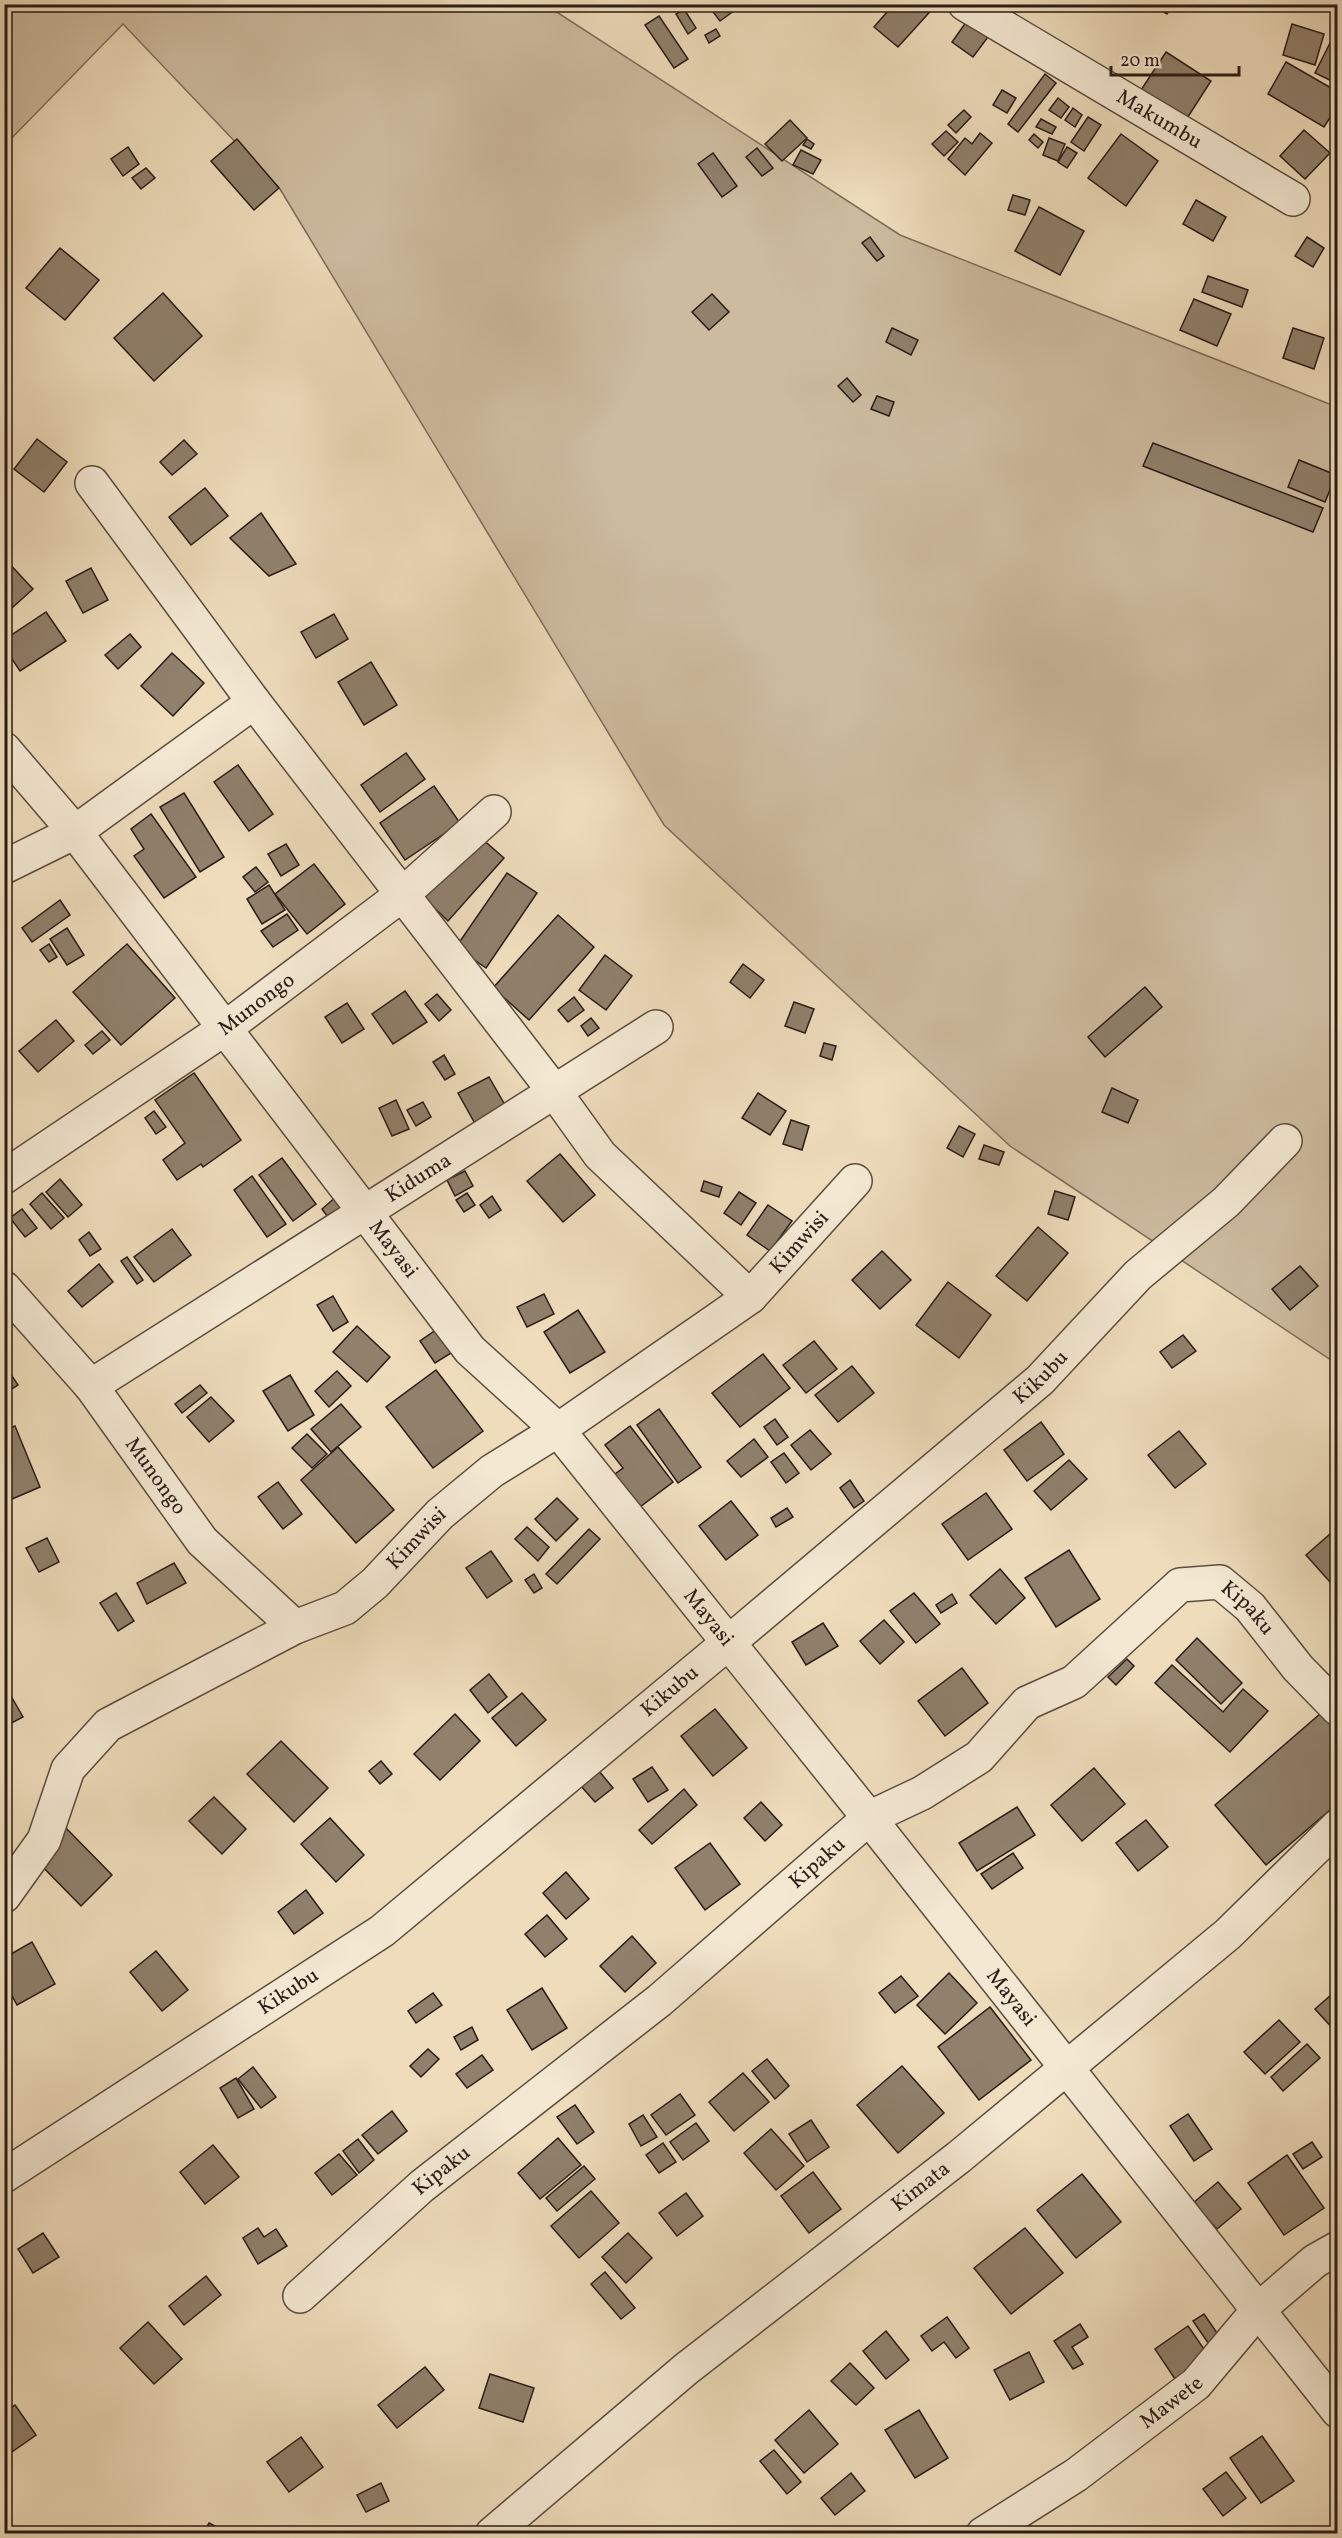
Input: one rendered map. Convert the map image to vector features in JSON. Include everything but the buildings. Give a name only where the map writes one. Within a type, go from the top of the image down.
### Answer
[{"type":"street","name":"Makumbu","points":[[965,4],[1293,199]]},
{"type":"street","points":[[92,483],[254,702],[554,1091],[600,1155],[750,1297]]},
{"type":"street","points":[[4,867],[75,832],[254,702]]},
{"type":"street","name":"Mayasi","points":[[4,750],[75,832],[470,1350],[558,1430],[1067,2067],[1338,2411]]},
{"type":"street","name":"Munongo","points":[[4,1177],[224,1029],[403,894],[494,812]]},
{"type":"street","name":"Kiduma","points":[[91,1386],[656,1026]]},
{"type":"street","name":"Kikubu","points":[[4,2176],[382,1931],[1040,1380],[1138,1275],[1226,1202],[1284,1142]]},
{"type":"street","name":"Kimwisi","points":[[4,1896],[44,1840],[68,1769],[108,1725],[295,1627],[345,1608],[375,1583],[440,1515],[492,1471],[558,1430],[750,1297],[855,1181]]},
{"type":"street","name":"Munongo","points":[[4,1288],[91,1386],[202,1541],[295,1627]]},
{"type":"street","name":"Kipaku","points":[[300,2296],[422,2186],[660,2000],[869,1818],[922,1793],[979,1757],[1027,1702],[1074,1682],[1180,1585],[1220,1582],[1250,1607],[1298,1668],[1338,1709]]},
{"type":"street","name":"Kimata","points":[[492,2534],[686,2369],[959,2157],[1228,1934],[1338,1826]]},
{"type":"street","name":"Mawete","points":[[983,2534],[1076,2475],[1196,2384],[1259,2309],[1316,2261],[1338,2248]]},
{"type":"shaded area","points":[[5,5],[546,5],[900,235],[1337,407],[1337,1364],[1010,1146],[664,825],[280,189],[123,24],[5,145]]}]
